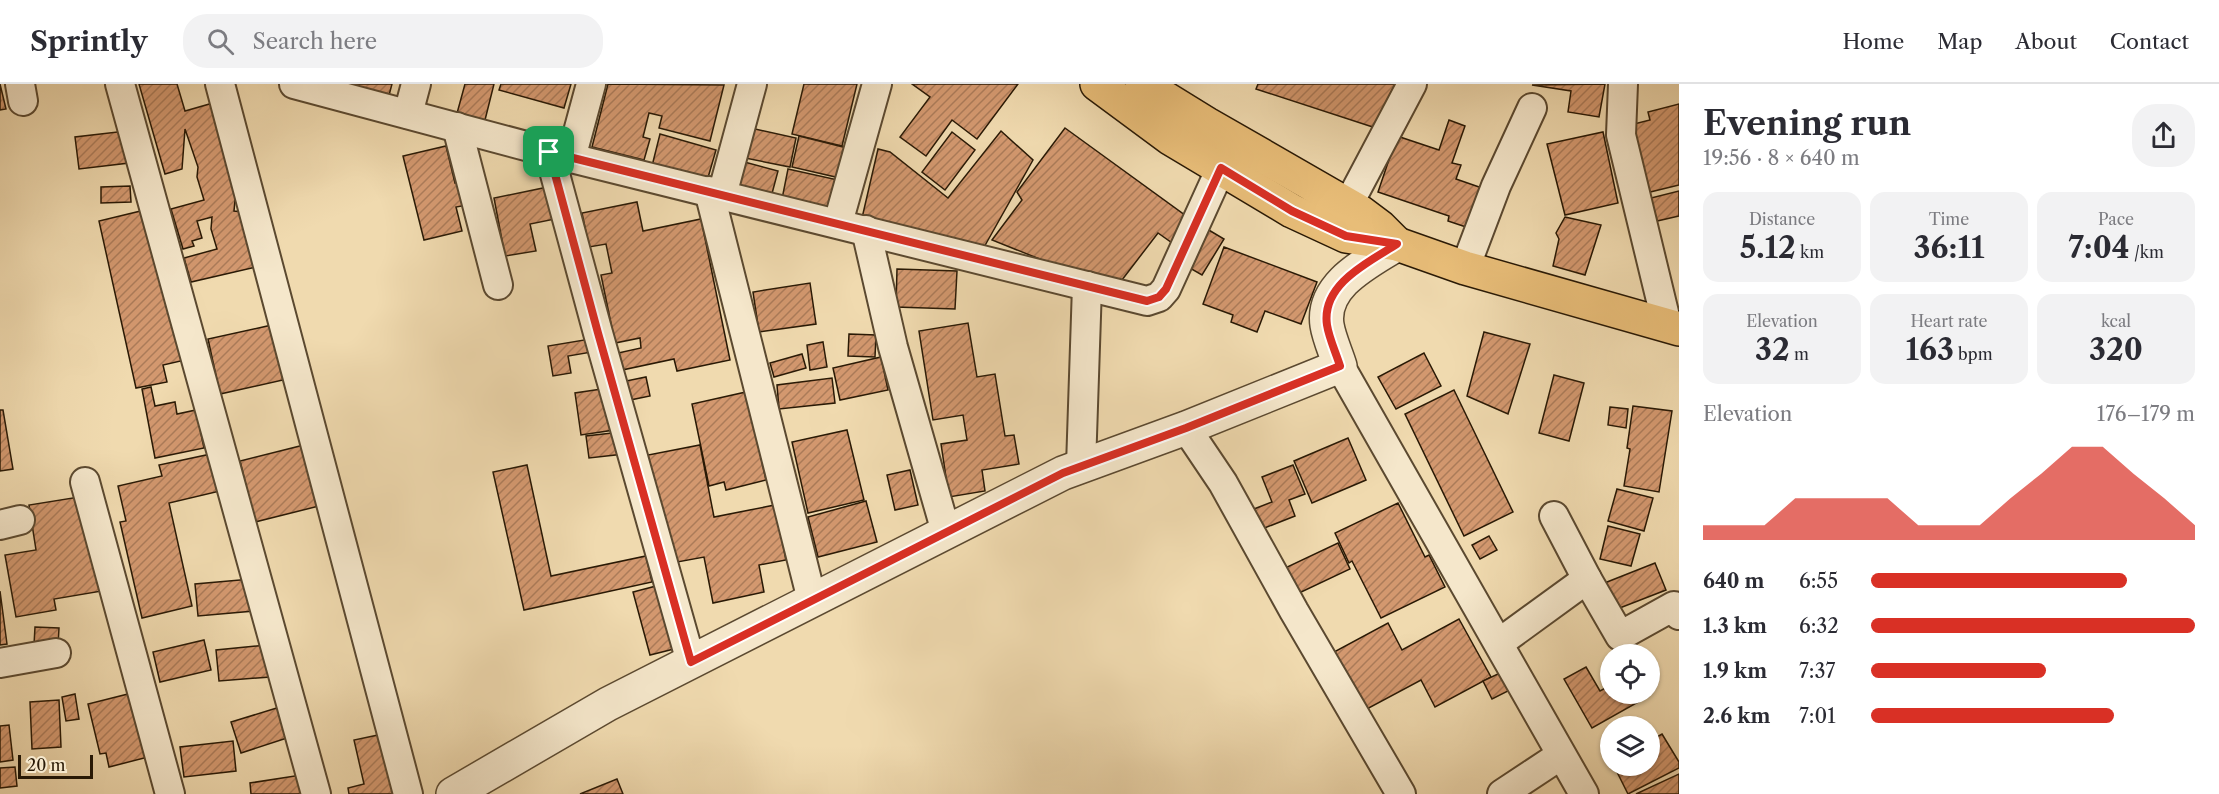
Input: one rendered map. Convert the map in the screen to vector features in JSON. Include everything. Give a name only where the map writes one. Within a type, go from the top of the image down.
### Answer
[{"type":"main road","points":[[1097,84],[1170,138],[1292,211],[1346,236],[1397,244],[1465,268],[1673,327]]},
{"type":"main road","points":[[1142,84],[1348,205],[1380,227],[1397,244]]},
{"type":"street","points":[[120,84],[316,794]]},
{"type":"street","points":[[220,84],[408,794]]},
{"type":"street","points":[[294,84],[560,155],[1147,301],[1159,297],[1166,289],[1221,168]]},
{"type":"street","points":[[408,114],[416,84]]},
{"type":"street","points":[[591,84],[560,155],[601,345],[691,662]]},
{"type":"street","points":[[752,84],[715,193],[812,600]]},
{"type":"street","points":[[838,223],[877,84]]},
{"type":"street","points":[[1348,205],[1412,84]]},
{"type":"street","points":[[1623,84],[1621,135],[1673,327]]},
{"type":"street","points":[[1465,268],[1493,194],[1532,108]]},
{"type":"street","points":[[457,127],[498,285]]},
{"type":"street","points":[[866,230],[893,347],[946,532]]},
{"type":"street","points":[[1397,244],[1339,285],[1328,308],[1327,324],[1340,366],[1584,794]]},
{"type":"street","points":[[1081,466],[1087,286]]},
{"type":"street","points":[[453,794],[608,704],[1063,473],[1186,428],[1340,366]]},
{"type":"street","points":[[1186,428],[1223,483],[1294,611],[1401,794]]},
{"type":"street","points":[[85,482],[170,794]]},
{"type":"street","points":[[1554,516],[1620,636],[1674,606],[1679,615]]},
{"type":"street","points":[[1499,643],[1587,579]]},
{"type":"street","points":[[0,663],[56,653]]},
{"type":"street","points":[[1502,794],[1561,755]]},
{"type":"building","points":[[0,84],[6,109],[0,110]]},
{"type":"building","points":[[139,84],[177,84],[185,111],[213,103],[236,189],[234,211],[244,212],[260,266],[191,282],[184,258],[217,249],[211,229],[212,217],[197,221],[202,238],[192,241],[194,246],[183,249],[171,209],[204,200],[197,177],[198,167],[185,129],[182,169],[165,174]]},
{"type":"building","points":[[331,84],[392,84],[388,99]]},
{"type":"building","points":[[465,84],[494,84],[484,124],[456,117]]},
{"type":"building","points":[[501,84],[571,84],[564,108],[499,90]]},
{"type":"building","points":[[608,84],[724,85],[710,141],[659,128],[662,116],[649,113],[643,137],[650,139],[644,160],[592,147]]},
{"type":"building","points":[[804,84],[857,84],[842,146],[792,134]]},
{"type":"building","points":[[912,84],[1018,84],[977,139],[952,120],[926,156],[900,137],[930,97]]},
{"type":"building","points":[[1258,84],[1400,84],[1385,131],[1256,89]]},
{"type":"building","points":[[1605,84],[1599,117],[1568,112],[1571,91],[1532,85]]},
{"type":"building","points":[[1679,104],[1679,185],[1646,193],[1630,125],[1650,120],[1648,112]]},
{"type":"building","points":[[1449,120],[1465,126],[1452,163],[1461,165],[1456,179],[1482,188],[1469,228],[1448,221],[1449,216],[1378,192],[1397,136],[1439,150]]},
{"type":"building","points":[[746,127],[796,138],[790,167],[740,157]]},
{"type":"building","points":[[1065,128],[1193,221],[1175,245],[1158,233],[1115,289],[992,240],[1022,200],[1017,192]]},
{"type":"building","points":[[126,131],[129,163],[79,169],[75,137]]},
{"type":"building","points":[[1001,131],[1033,160],[983,249],[862,218],[878,149],[890,152],[948,198]]},
{"type":"building","points":[[952,132],[975,150],[945,190],[922,172]]},
{"type":"building","points":[[1603,132],[1618,203],[1565,215],[1547,144]]},
{"type":"building","points":[[660,134],[716,150],[707,181],[652,166]]},
{"type":"building","points":[[799,136],[847,148],[840,178],[792,167]]},
{"type":"building","points":[[446,146],[455,183],[461,181],[467,205],[456,207],[462,231],[424,240],[403,156]]},
{"type":"building","points":[[737,160],[778,171],[770,201],[729,190]]},
{"type":"building","points":[[788,169],[838,180],[831,214],[781,204]]},
{"type":"building","points":[[130,186],[131,202],[101,203],[101,187]]},
{"type":"building","points":[[548,187],[555,219],[530,224],[536,251],[505,256],[494,198]]},
{"type":"building","points":[[1679,191],[1679,216],[1657,221],[1651,198]]},
{"type":"building","points":[[637,202],[643,231],[701,219],[730,360],[677,371],[674,359],[622,370],[618,353],[641,348],[640,338],[615,343],[601,275],[612,273],[606,244],[589,247],[582,213]]},
{"type":"building","points":[[149,209],[185,360],[163,365],[167,382],[136,388],[99,221]]},
{"type":"building","points":[[1565,217],[1601,225],[1585,275],[1553,266],[1559,239],[1556,233]]},
{"type":"building","points":[[1202,226],[1224,239],[1202,275],[1181,263]]},
{"type":"building","points":[[1224,247],[1317,282],[1301,324],[1265,311],[1257,332],[1231,322],[1233,315],[1203,304]]},
{"type":"building","points":[[897,269],[957,271],[955,309],[896,307]]},
{"type":"building","points":[[810,283],[816,324],[759,332],[753,292]]},
{"type":"building","points":[[968,323],[977,377],[995,374],[1005,436],[1014,435],[1019,464],[982,470],[985,491],[949,497],[941,444],[967,440],[963,415],[933,420],[919,331]]},
{"type":"building","points":[[272,325],[283,380],[220,394],[208,339]]},
{"type":"building","points":[[1484,332],[1530,344],[1508,414],[1467,396]]},
{"type":"building","points":[[849,334],[876,335],[875,357],[848,356]]},
{"type":"building","points":[[590,339],[592,352],[568,356],[571,373],[553,376],[548,346]]},
{"type":"building","points":[[823,342],[827,367],[810,370],[807,345]]},
{"type":"building","points":[[1424,353],[1441,386],[1396,409],[1378,377]]},
{"type":"building","points":[[802,354],[806,368],[774,377],[770,363]]},
{"type":"building","points":[[881,357],[888,390],[840,400],[833,368]]},
{"type":"building","points":[[1554,375],[1584,383],[1569,441],[1539,433]]},
{"type":"building","points":[[646,377],[650,396],[630,400],[626,381]]},
{"type":"building","points":[[832,378],[835,403],[779,409],[777,385]]},
{"type":"building","points":[[151,387],[155,406],[175,402],[177,414],[196,410],[204,448],[155,458],[142,389]]},
{"type":"building","points":[[608,388],[614,430],[581,435],[575,393]]},
{"type":"building","points":[[1454,390],[1513,512],[1464,536],[1405,414]]},
{"type":"building","points":[[746,392],[766,480],[726,490],[724,482],[709,486],[692,404]]},
{"type":"building","points":[[1633,406],[1672,411],[1659,492],[1624,486],[1630,449],[1627,448]]},
{"type":"building","points":[[1610,407],[1628,409],[1626,428],[1608,425]]},
{"type":"building","points":[[0,410],[3,410],[13,469],[0,471]]},
{"type":"building","points":[[847,430],[864,500],[808,513],[792,442]]},
{"type":"building","points":[[621,432],[624,454],[589,458],[586,436]]},
{"type":"building","points":[[1348,438],[1366,480],[1312,503],[1294,461]]},
{"type":"building","points":[[308,444],[323,505],[255,522],[240,461]]},
{"type":"building","points":[[700,445],[714,517],[775,505],[786,560],[759,565],[764,592],[713,603],[704,557],[672,563],[648,455]]},
{"type":"building","points":[[211,454],[220,491],[169,503],[192,606],[142,618],[120,522],[126,521],[118,486],[162,476],[159,465]]},
{"type":"building","points":[[527,465],[551,576],[646,556],[652,582],[524,610],[493,472]]},
{"type":"building","points":[[1293,465],[1305,494],[1289,500],[1295,516],[1262,529],[1254,509],[1272,502],[1262,477]]},
{"type":"building","points":[[910,470],[918,505],[895,510],[887,475]]},
{"type":"building","points":[[1617,489],[1653,498],[1644,531],[1608,521]]},
{"type":"building","points":[[85,496],[102,591],[54,599],[56,610],[16,617],[5,555],[36,550],[29,505]]},
{"type":"building","points":[[866,501],[877,542],[818,557],[808,517]]},
{"type":"building","points":[[1398,503],[1425,557],[1429,555],[1445,587],[1381,618],[1352,561],[1349,563],[1335,533]]},
{"type":"building","points":[[1608,526],[1640,534],[1631,566],[1600,559]]},
{"type":"building","points":[[1489,536],[1497,550],[1480,559],[1472,545]]},
{"type":"building","points":[[1338,543],[1350,569],[1297,594],[1285,568]]},
{"type":"building","points":[[1655,563],[1666,590],[1612,611],[1602,584]]},
{"type":"building","points":[[251,579],[254,611],[198,616],[195,584]]},
{"type":"building","points":[[660,585],[678,648],[650,655],[633,592]]},
{"type":"building","points":[[0,591],[7,644],[0,645]]},
{"type":"building","points":[[1459,619],[1491,677],[1435,707],[1421,680],[1365,710],[1334,652],[1388,623],[1402,650]]},
{"type":"building","points":[[35,627],[59,628],[58,646],[34,645]]},
{"type":"building","points":[[204,640],[211,670],[160,682],[153,652]]},
{"type":"building","points":[[267,645],[270,677],[219,681],[216,650]]},
{"type":"building","points":[[1586,667],[1600,691],[1600,704],[1635,704],[1613,716],[1600,716],[1600,724],[1592,728],[1564,679]]},
{"type":"building","points":[[1502,672],[1510,690],[1492,699],[1483,681]]},
{"type":"building","points":[[136,692],[152,756],[109,767],[106,753],[100,754],[88,704]]},
{"type":"building","points":[[75,694],[79,719],[66,721],[62,697]]},
{"type":"building","points":[[59,700],[61,747],[32,749],[30,702]]},
{"type":"building","points":[[280,707],[290,737],[241,753],[231,722]]},
{"type":"building","points":[[9,725],[13,760],[0,762],[0,726]]},
{"type":"building","points":[[383,734],[398,794],[349,794],[348,788],[364,784],[354,740]]},
{"type":"building","points":[[1662,734],[1679,762],[1679,768],[1628,794],[1619,776],[1660,776],[1660,735]]},
{"type":"building","points":[[233,741],[236,771],[184,777],[180,747]]},
{"type":"building","points":[[15,767],[17,786],[0,788],[0,768]]},
{"type":"building","points":[[1679,774],[1679,794],[1636,794]]},
{"type":"building","points":[[301,775],[304,794],[251,794],[250,783]]},
{"type":"building","points":[[617,779],[623,794],[580,794]]},
{"type":"route","points":[[549,152],[1147,301],[1159,297],[1166,289],[1221,168],[1292,211],[1346,236],[1397,244],[1357,270],[1339,285],[1328,308],[1327,324],[1340,366],[1186,428],[1063,473],[691,662],[549,152]]}]
